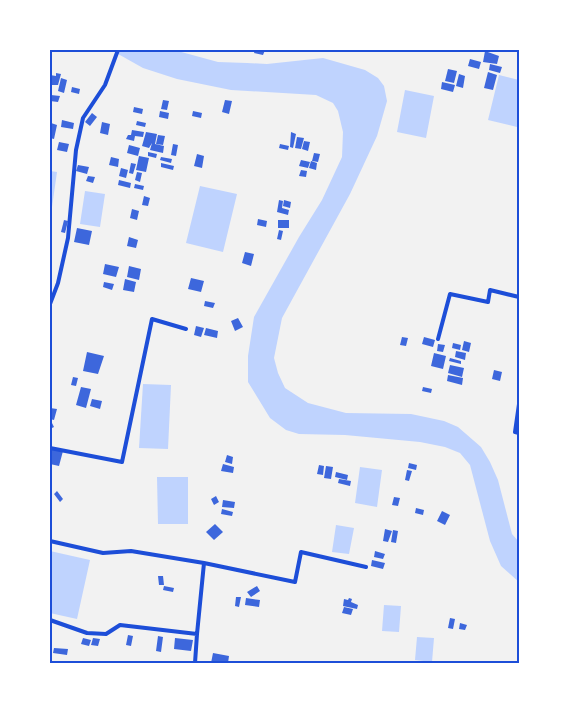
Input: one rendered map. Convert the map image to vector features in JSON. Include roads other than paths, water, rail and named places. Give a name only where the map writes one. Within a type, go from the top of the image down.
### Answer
[{"type":"street","points":[[50,304],[58,283],[68,238],[76,150],[83,118],[105,85],[118,50]]},
{"type":"street","points":[[438,339],[450,294],[488,302],[490,290],[519,297]]},
{"type":"street","points":[[50,448],[122,462],[152,319],[186,328]]},
{"type":"street","points":[[519,404],[514,432],[519,433]]},
{"type":"street","points":[[50,541],[103,553],[131,551],[204,563],[295,582],[301,552],[366,567]]},
{"type":"street","points":[[194,663],[204,563]]},
{"type":"street","points":[[50,620],[87,633],[106,634],[120,625],[197,634]]},
{"type":"water","points":[[111,50],[174,50],[218,62],[267,64],[323,58],[365,70],[378,78],[384,86],[387,101],[377,136],[350,194],[282,318],[274,358],[278,373],[285,388],[308,403],[346,413],[411,414],[444,421],[458,427],[481,447],[498,480],[512,534],[519,542],[519,582],[501,566],[490,541],[470,465],[460,453],[445,447],[420,442],[345,435],[299,434],[286,430],[270,418],[248,382],[248,356],[254,317],[322,200],[342,157],[343,132],[338,111],[333,103],[316,95],[231,90],[177,79],[143,68]]},
{"type":"water","points":[[499,75],[519,80],[517,127],[488,120]]},
{"type":"water","points":[[405,90],[434,96],[426,138],[397,132]]},
{"type":"water","points":[[50,171],[57,172],[52,207],[50,206]]},
{"type":"water","points":[[200,186],[237,194],[223,252],[186,243]]},
{"type":"water","points":[[85,191],[105,194],[100,227],[80,224]]},
{"type":"water","points":[[143,384],[171,385],[168,449],[139,448]]},
{"type":"water","points":[[360,467],[382,470],[377,507],[355,503]]},
{"type":"water","points":[[157,477],[188,477],[188,524],[158,524]]},
{"type":"water","points":[[336,525],[354,528],[349,554],[332,552]]},
{"type":"water","points":[[50,551],[90,560],[77,619],[50,613]]},
{"type":"water","points":[[384,605],[401,606],[399,632],[382,631]]},
{"type":"water","points":[[417,637],[434,638],[432,662],[415,660]]}]
